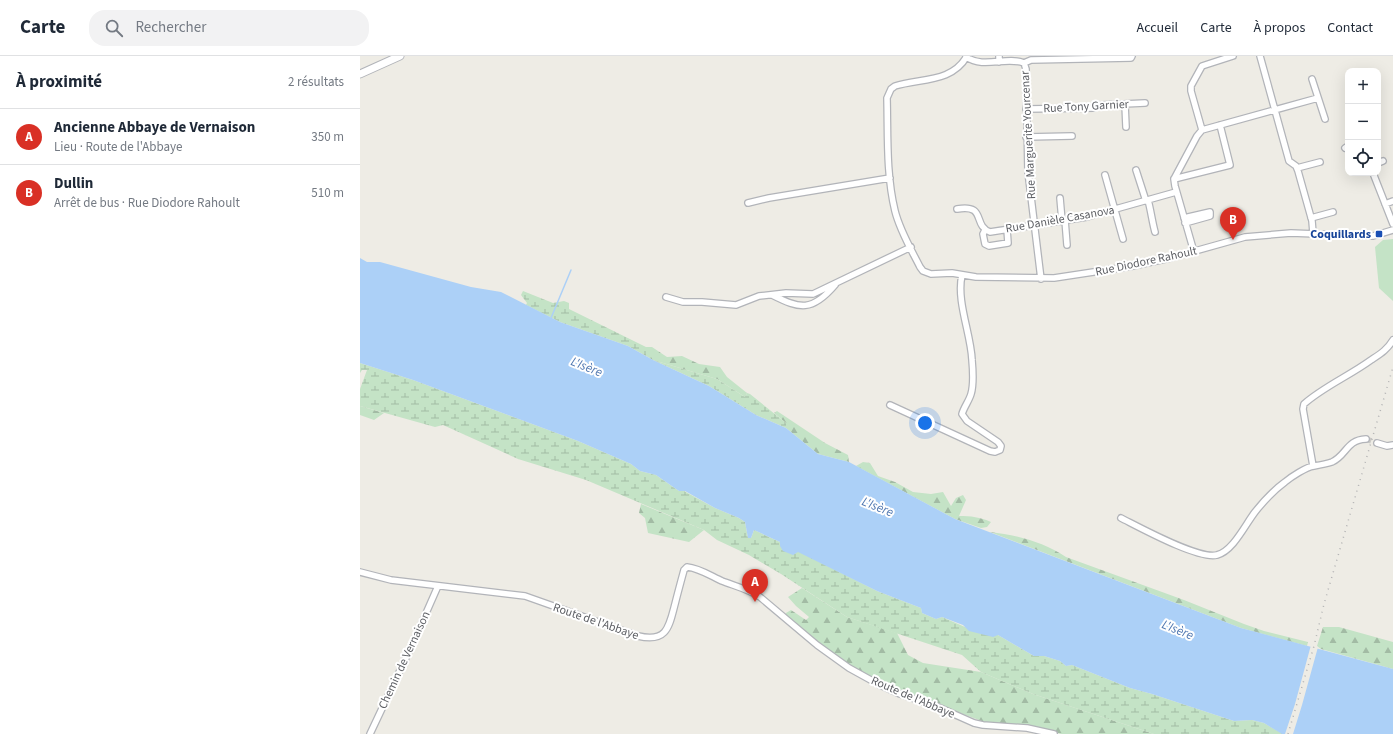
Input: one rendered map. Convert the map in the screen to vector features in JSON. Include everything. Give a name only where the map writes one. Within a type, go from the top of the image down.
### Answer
[{"type":"street","points":[[360,74],[400,56]]},
{"type":"street","points":[[666,298],[684,302],[736,305],[759,296],[771,294],[813,294],[911,247],[902,231],[895,211],[890,178],[887,98],[891,89],[900,84],[944,76],[956,70],[967,56],[982,62],[999,59],[1024,63],[1031,60],[1050,58],[1131,57]]},
{"type":"street","points":[[1202,130],[1191,91],[1191,86],[1202,66],[1233,56]]},
{"type":"street","points":[[1260,56],[1289,161],[1297,168],[1311,218],[1313,234]]},
{"type":"street","name":"Rue Marguerite Yourcenar","points":[[1024,63],[1026,69],[1026,137],[1028,182],[1041,279]]},
{"type":"street","points":[[1312,79],[1325,119]]},
{"type":"street","points":[[1194,252],[1176,192],[1174,179],[1197,136],[1202,130],[1318,98]]},
{"type":"street","name":"Rue Tony Garnier","points":[[1026,109],[1094,108],[1102,105],[1145,103]]},
{"type":"street","points":[[1125,104],[1126,127]]},
{"type":"street","points":[[1174,179],[1230,165],[1220,125]]},
{"type":"street","points":[[1026,137],[1072,136]]},
{"type":"street","points":[[1297,168],[1320,162]]},
{"type":"street","points":[[1136,170],[1147,201],[1155,232]]},
{"type":"street","points":[[1105,174],[1123,239]]},
{"type":"street","points":[[1374,176],[1393,224]]},
{"type":"street","points":[[748,203],[890,178]]},
{"type":"street","name":"Rue Danièle Casanova","points":[[985,230],[990,232],[1087,217],[1176,192]]},
{"type":"street","points":[[1060,198],[1067,245]]},
{"type":"street","points":[[1386,204],[1393,201]]},
{"type":"street","points":[[957,209],[970,208],[974,210],[985,230],[983,234],[985,244],[989,246],[1008,243],[1007,229]]},
{"type":"street","points":[[1311,218],[1333,212]]},
{"type":"street","name":"Rue Diodore Rahoult","points":[[911,247],[923,271],[931,274],[952,273],[976,277],[1041,279],[1133,266],[1194,252],[1245,237],[1291,233],[1367,236],[1393,230]]},
{"type":"street","points":[[890,404],[990,451],[995,452],[1000,450],[1001,446],[998,442],[967,421],[962,414],[970,396],[973,382],[972,358],[961,295],[960,282],[962,275]]},
{"type":"street","points":[[771,294],[787,302],[800,306],[815,303],[829,292],[836,282]]},
{"type":"street","points":[[1313,466],[1303,409],[1304,404],[1366,364],[1388,348],[1393,340]]},
{"type":"street","points":[[1121,518],[1180,546],[1201,553],[1217,555],[1235,541],[1256,511],[1291,478],[1313,466],[1333,461],[1354,442],[1366,439]]},
{"type":"street","points":[[1377,442],[1387,446],[1393,445]]},
{"type":"street","name":"Route de l'Abbaye","points":[[360,572],[391,580],[525,596],[638,636],[651,638],[661,636],[668,629],[672,619],[684,570],[687,567],[693,567],[722,581],[760,596],[817,645],[848,668],[878,684],[978,724],[1027,728],[1054,734]]},
{"type":"street","name":"Chemin de Vernaison","points":[[370,734],[438,586]]},
{"type":"green space","points":[[1393,239],[1393,301],[1379,288],[1375,247],[1383,240]]},
{"type":"green space","points":[[523,291],[553,303],[564,301],[569,303],[569,309],[646,347],[646,356],[628,346],[560,322],[526,305],[527,303],[521,295]]},
{"type":"green space","points":[[646,347],[652,347],[667,357],[682,356],[699,364],[720,367],[727,377],[747,393],[745,397],[717,379],[653,360],[646,356]]},
{"type":"green space","points":[[653,360],[717,379],[745,397],[747,393],[750,394],[786,423],[786,428],[756,415],[709,386]]},
{"type":"green space","points":[[360,363],[413,380],[578,441],[631,464],[640,471],[656,475],[679,491],[684,491],[745,522],[748,538],[751,538],[754,530],[877,591],[921,608],[922,613],[936,619],[942,617],[965,627],[998,635],[1034,656],[1044,656],[1060,661],[1066,666],[1072,665],[1130,688],[1234,721],[1252,720],[1264,723],[1283,734],[1154,734],[1033,694],[981,672],[962,655],[847,617],[781,574],[749,555],[717,540],[704,530],[586,480],[518,459],[443,425],[435,427],[360,406],[360,389],[367,370],[362,370],[360,373]]},
{"type":"green space","points":[[360,406],[384,413],[374,420],[360,415]]},
{"type":"green space","points":[[777,411],[825,443],[848,455],[849,462],[818,454],[786,428],[786,423],[774,413]]},
{"type":"green space","points":[[863,462],[870,463],[878,476],[895,482],[913,492],[931,494],[943,492],[951,506],[956,498],[963,495],[966,500],[959,516],[975,517],[991,522],[987,527],[981,528],[955,519],[856,466]]},
{"type":"green space","points":[[641,504],[704,530],[689,542],[648,533],[645,518],[639,513]]},
{"type":"green space","points":[[990,532],[1020,537],[1039,543],[1066,557],[1184,600],[1244,624],[1264,631],[1308,642],[1307,646],[1241,628]]},
{"type":"green space","points":[[802,588],[847,617],[897,633],[908,655],[923,663],[981,672],[1033,694],[1154,734],[1061,734],[1029,725],[987,723],[904,692],[851,668],[785,618],[786,613],[791,610],[806,620],[809,617],[788,597]]},
{"type":"green space","points":[[1323,627],[1339,627],[1393,642],[1393,669],[1321,649],[1317,646]]},
{"type":"water","name":"L'Isère","points":[[360,258],[367,262],[380,262],[471,287],[501,292],[560,322],[628,346],[653,360],[709,386],[756,415],[786,428],[818,454],[849,462],[955,519],[1241,628],[1393,669],[1393,734],[1282,734],[1264,723],[1252,720],[1234,721],[1130,688],[1072,665],[1066,666],[1060,661],[1044,656],[1034,656],[998,635],[993,637],[969,631],[963,625],[942,617],[936,619],[922,613],[921,608],[877,591],[798,552],[793,555],[783,551],[780,546],[780,542],[754,530],[751,538],[748,538],[745,522],[739,518],[715,508],[685,491],[679,491],[656,475],[640,471],[631,464],[578,441],[413,380],[360,363]]},
{"type":"pier","points":[[1311,645],[1318,647],[1302,705],[1293,734],[1285,734],[1295,704]]},
{"type":"waterway","points":[[551,318],[571,270]]},
{"type":"tunnel","points":[[1366,439],[1377,443]]},
{"type":"railway","points":[[1288,734],[1393,367]]},
{"type":"place","name":"Coquillards","points":[[1379,234]]},
{"type":"place","name":"Dullin","points":[[1233,240]]},
{"type":"place","name":"Ancienne Abbaye de Vernaison","points":[[755,602]]}]
